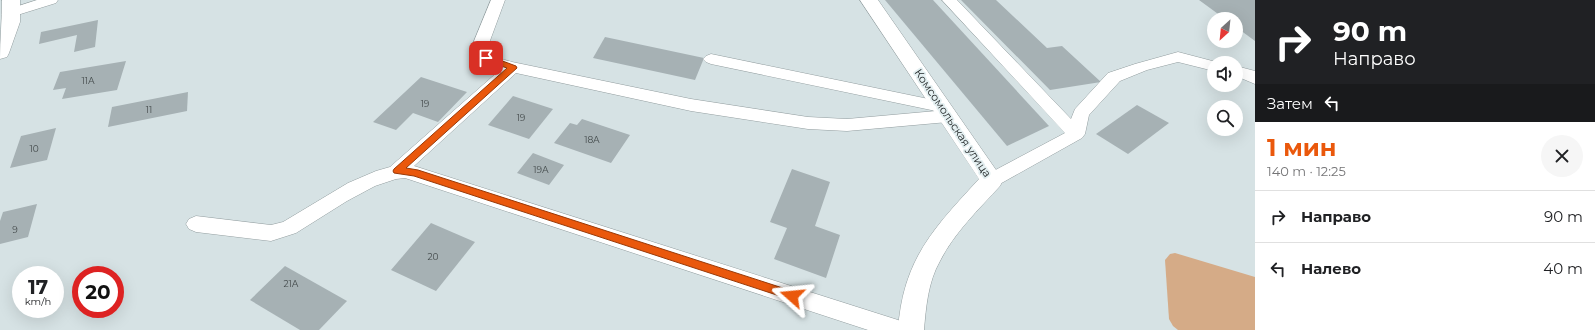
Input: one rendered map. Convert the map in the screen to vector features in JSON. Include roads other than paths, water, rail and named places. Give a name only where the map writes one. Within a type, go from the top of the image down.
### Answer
[{"type":"street","name":"Комсомольская улица","points":[[870,0],[992,180],[936,245],[926,263],[914,296],[911,330]]},
{"type":"street","points":[[0,53],[11,22],[11,7]]},
{"type":"lane","points":[[11,7],[51,0]]},
{"type":"lane","points":[[498,0],[480,46],[480,52],[486,58],[513,68],[691,105],[808,123],[847,125],[890,122],[945,111]]},
{"type":"lane","points":[[949,0],[1076,134]]},
{"type":"lane","points":[[992,180],[1076,134],[1081,113],[1114,77],[1141,67],[1178,57],[1207,64]]},
{"type":"lane","points":[[711,59],[945,111]]},
{"type":"lane","points":[[196,224],[271,233],[280,232],[289,228],[371,180],[398,171],[513,68]]},
{"type":"lane","points":[[1243,73],[1250,75],[1255,79]]},
{"type":"lane","points":[[398,171],[422,175],[898,330]]}]
